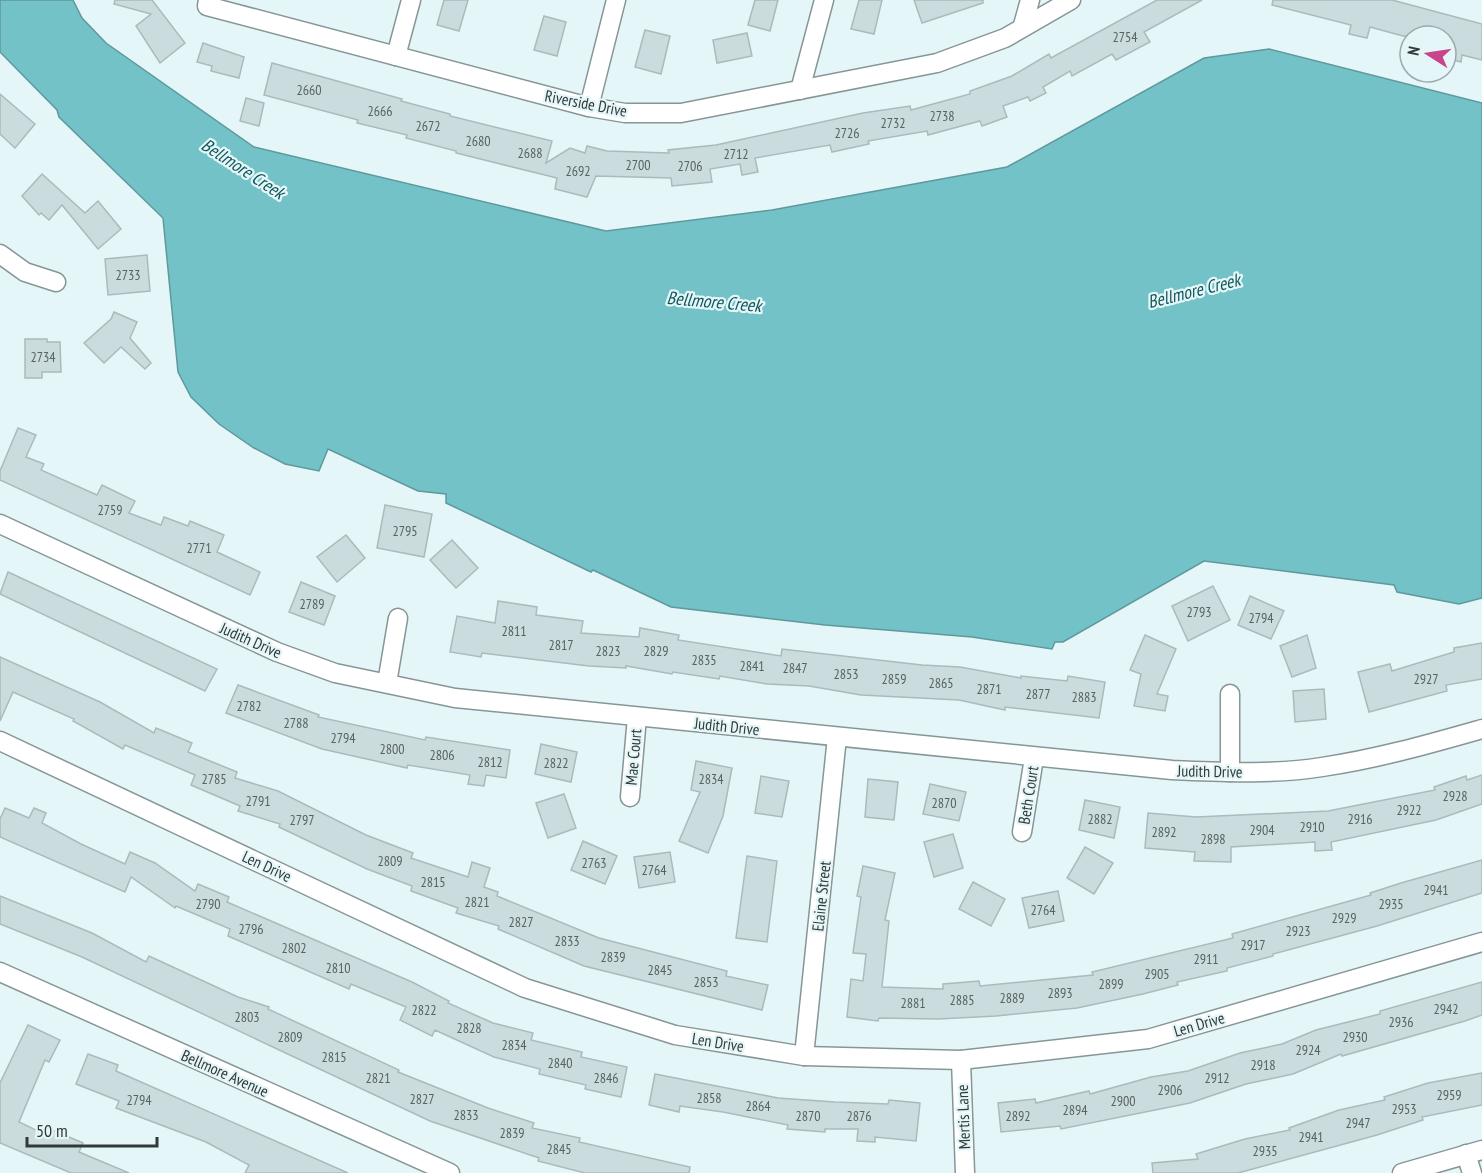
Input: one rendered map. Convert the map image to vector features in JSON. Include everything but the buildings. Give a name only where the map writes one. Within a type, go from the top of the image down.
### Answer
[{"type":"street","name":"Riverside Drive","points":[[208,0],[207,6],[589,107],[625,113],[681,112],[937,63],[1005,38],[1071,0]]},
{"type":"street","points":[[396,56],[411,0]]},
{"type":"street","points":[[589,107],[616,0]]},
{"type":"street","points":[[800,90],[824,0]]},
{"type":"street","points":[[1023,26],[1030,0]]},
{"type":"street","points":[[0,254],[25,272],[56,282]]},
{"type":"street","name":"Judith Drive","points":[[0,524],[277,652],[334,673],[455,698],[1034,758],[1172,770],[1230,772],[1322,767],[1405,751],[1482,729]]},
{"type":"street","points":[[387,683],[398,618]]},
{"type":"street","points":[[1230,694],[1230,772]]},
{"type":"street","name":"Mae Court","points":[[630,797],[637,717]]},
{"type":"street","name":"Elaine Street","points":[[804,1056],[837,737]]},
{"type":"street","name":"Len Drive","points":[[0,741],[525,988],[675,1035],[804,1056],[961,1060],[1148,1039],[1482,942]]},
{"type":"street","name":"Beth Court","points":[[1022,832],[1034,758]]},
{"type":"street","name":"Bellmore Avenue","points":[[1,974],[450,1173]]},
{"type":"street","name":"Mertis Lane","points":[[961,1060],[965,1173]]},
{"type":"street","points":[[1402,1173],[1474,1152],[1473,1173]]},
{"type":"water","name":"Bellmore Creek","points":[[0,0],[73,0],[82,18],[106,43],[254,147],[606,231],[772,210],[1007,167],[1204,58],[1269,49],[1398,82],[1398,84],[1407,84],[1482,103],[1482,598],[1459,604],[1397,592],[1394,585],[1204,561],[1063,642],[1055,642],[1052,649],[972,637],[825,625],[671,607],[446,503],[446,494],[418,491],[328,449],[319,471],[285,464],[254,448],[219,424],[191,397],[178,372],[163,218],[59,117],[57,110],[0,52]]}]
